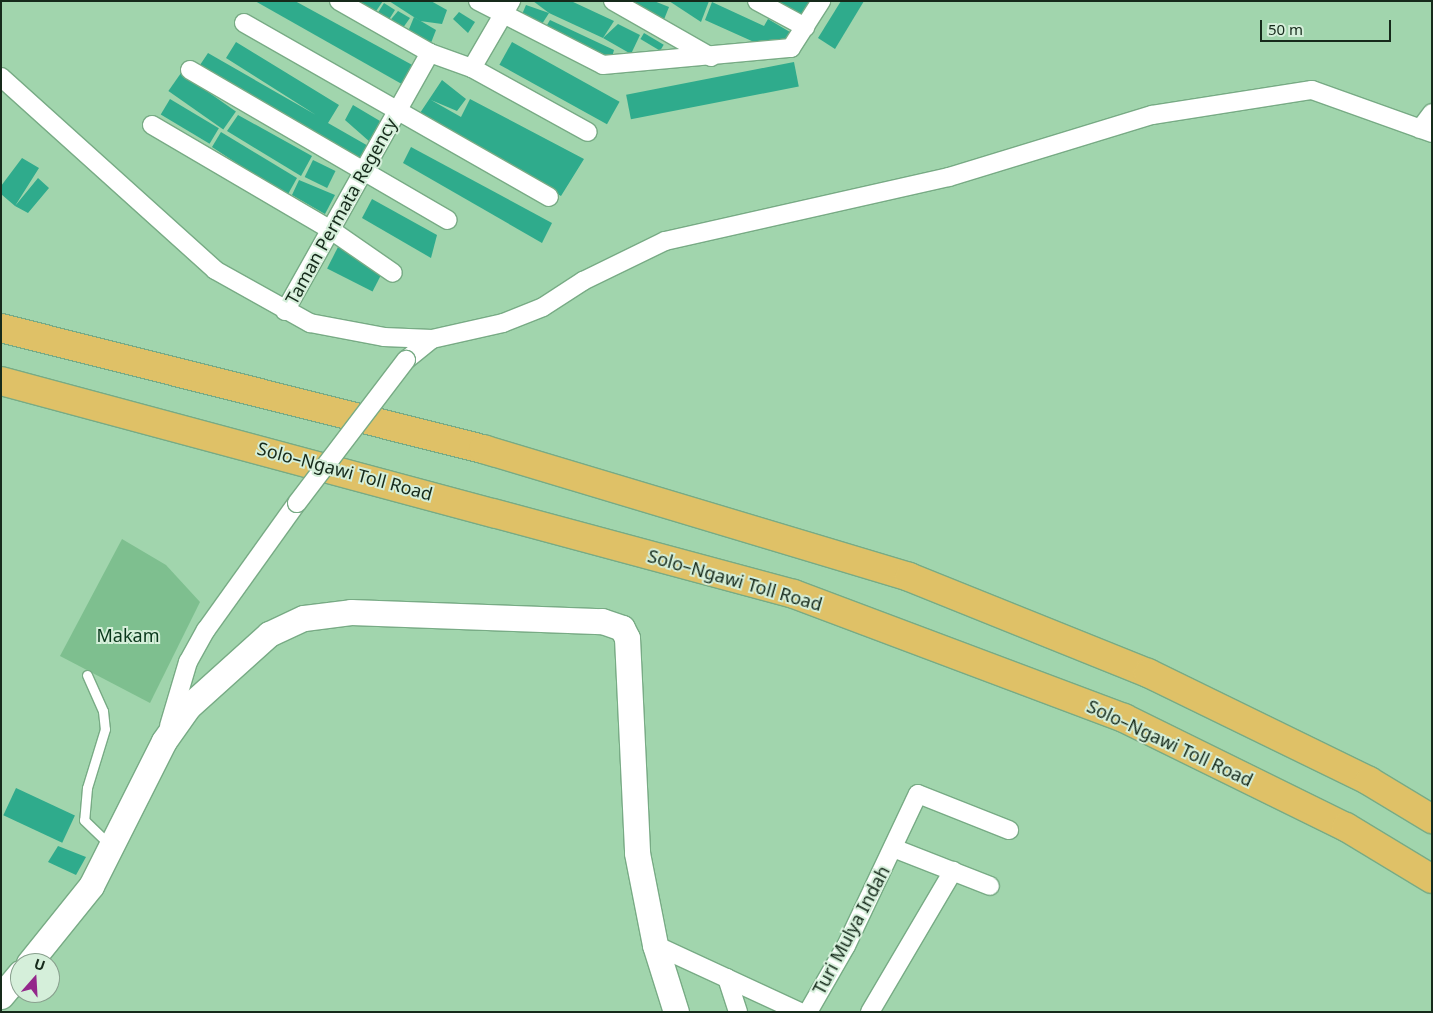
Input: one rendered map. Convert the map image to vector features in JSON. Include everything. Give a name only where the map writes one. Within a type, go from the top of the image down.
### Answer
[{"type":"highway","points":[[1,328],[483,449],[909,577],[1148,673],[1369,781],[1432,820]]},
{"type":"highway","name":"Solo–Ngawi Toll Road","points":[[1,381],[794,594],[1124,718],[1346,827],[1432,879]]},
{"type":"street","points":[[339,1],[430,53],[472,68],[588,132]]},
{"type":"street","points":[[478,1],[507,8],[603,65],[791,48],[821,1]]},
{"type":"street","points":[[614,1],[711,56]]},
{"type":"street","points":[[757,1],[806,27]]},
{"type":"street","points":[[472,68],[507,8]]},
{"type":"street","name":"Taman Permata Regency","points":[[244,22],[549,197]]},
{"type":"street","name":"Taman Permata Regency","points":[[285,312],[430,53]]},
{"type":"street","points":[[190,70],[448,220]]},
{"type":"street","points":[[1,77],[215,270],[285,312],[335,331],[432,339],[503,323],[543,307],[583,281],[665,241],[949,177],[1152,115],[1312,90],[1426,131],[1432,113]]},
{"type":"street","points":[[152,125],[331,230],[393,273]]},
{"type":"street","points":[[164,741],[188,662],[246,570],[406,360],[432,339]]},
{"type":"street","points":[[38,953],[76,909],[112,847],[164,741],[188,707],[256,645],[282,626],[304,618],[351,612],[613,623],[622,628],[627,638],[637,853],[654,945],[676,1012]]},
{"type":"street","name":"Turi Mulya Indah","points":[[808,1012],[846,946],[918,794],[1009,830]]},
{"type":"street","name":"Turi Mulya Indah","points":[[893,848],[990,886]]},
{"type":"street","points":[[870,1012],[953,871]]},
{"type":"street","name":"Turi Mulya Indah","points":[[654,945],[800,1012]]},
{"type":"street","points":[[728,978],[738,1012]]},
{"type":"street","points":[[1,996],[10,985]]},
{"type":"lane","points":[[87,675],[103,711],[105,729],[87,788],[84,820],[112,847]]},
{"type":"green space","name":"Makam","points":[[122,539],[166,565],[200,602],[150,703],[60,656]]},
{"type":"building","points":[[255,1],[295,1],[416,67],[407,87]]},
{"type":"building","points":[[345,1],[383,1],[372,17]]},
{"type":"building","points":[[389,1],[431,1],[447,10],[442,24],[420,21]]},
{"type":"building","points":[[533,1],[571,1],[614,21],[603,38],[549,13]]},
{"type":"building","points":[[636,1],[654,1],[669,7],[663,22],[636,6]]},
{"type":"building","points":[[669,1],[709,1],[701,22]]},
{"type":"building","points":[[771,1],[814,1],[806,19]]},
{"type":"building","points":[[841,1],[864,1],[835,49],[818,38]]},
{"type":"building","points":[[712,2],[764,26],[768,19],[795,35],[772,50],[705,20]]},
{"type":"building","points":[[384,3],[395,10],[386,24],[375,17]]},
{"type":"building","points":[[526,5],[549,13],[537,32],[520,19]]},
{"type":"building","points":[[398,11],[410,18],[400,32],[387,24]]},
{"type":"building","points":[[459,12],[475,22],[468,33],[453,19]]},
{"type":"building","points":[[414,17],[436,30],[429,48],[405,39]]},
{"type":"building","points":[[550,20],[614,50],[610,64],[541,35]]},
{"type":"building","points":[[618,24],[640,35],[631,54],[603,38]]},
{"type":"building","points":[[644,33],[664,45],[660,51],[640,39]]},
{"type":"building","points":[[236,42],[339,105],[328,123],[370,147],[361,167],[198,68],[208,53],[316,115],[226,58]]},
{"type":"building","points":[[512,42],[620,102],[607,124],[499,65]]},
{"type":"building","points":[[794,62],[799,87],[631,119],[626,95]]},
{"type":"building","points":[[181,73],[236,111],[223,129],[168,91]]},
{"type":"building","points":[[442,80],[466,99],[457,111],[431,100],[461,117],[470,99],[584,159],[561,196],[418,116]]},
{"type":"building","points":[[170,99],[219,128],[210,144],[161,114]]},
{"type":"building","points":[[353,105],[380,121],[370,142],[345,120]]},
{"type":"building","points":[[238,115],[312,156],[301,176],[227,131]]},
{"type":"building","points":[[221,132],[297,178],[287,196],[212,147]]},
{"type":"building","points":[[411,147],[552,223],[542,243],[403,163]]},
{"type":"building","points":[[22,158],[39,168],[15,206],[1,194],[1,186]]},
{"type":"building","points":[[313,160],[335,171],[327,188],[305,177]]},
{"type":"building","points":[[38,178],[49,188],[28,213],[15,206]]},
{"type":"building","points":[[299,180],[335,195],[325,214],[292,195]]},
{"type":"building","points":[[372,199],[437,235],[431,258],[362,218]]},
{"type":"building","points":[[338,247],[383,270],[373,292],[327,268]]},
{"type":"building","points":[[16,788],[75,815],[62,843],[3,815]]},
{"type":"building","points":[[58,846],[86,857],[76,875],[48,862]]}]
